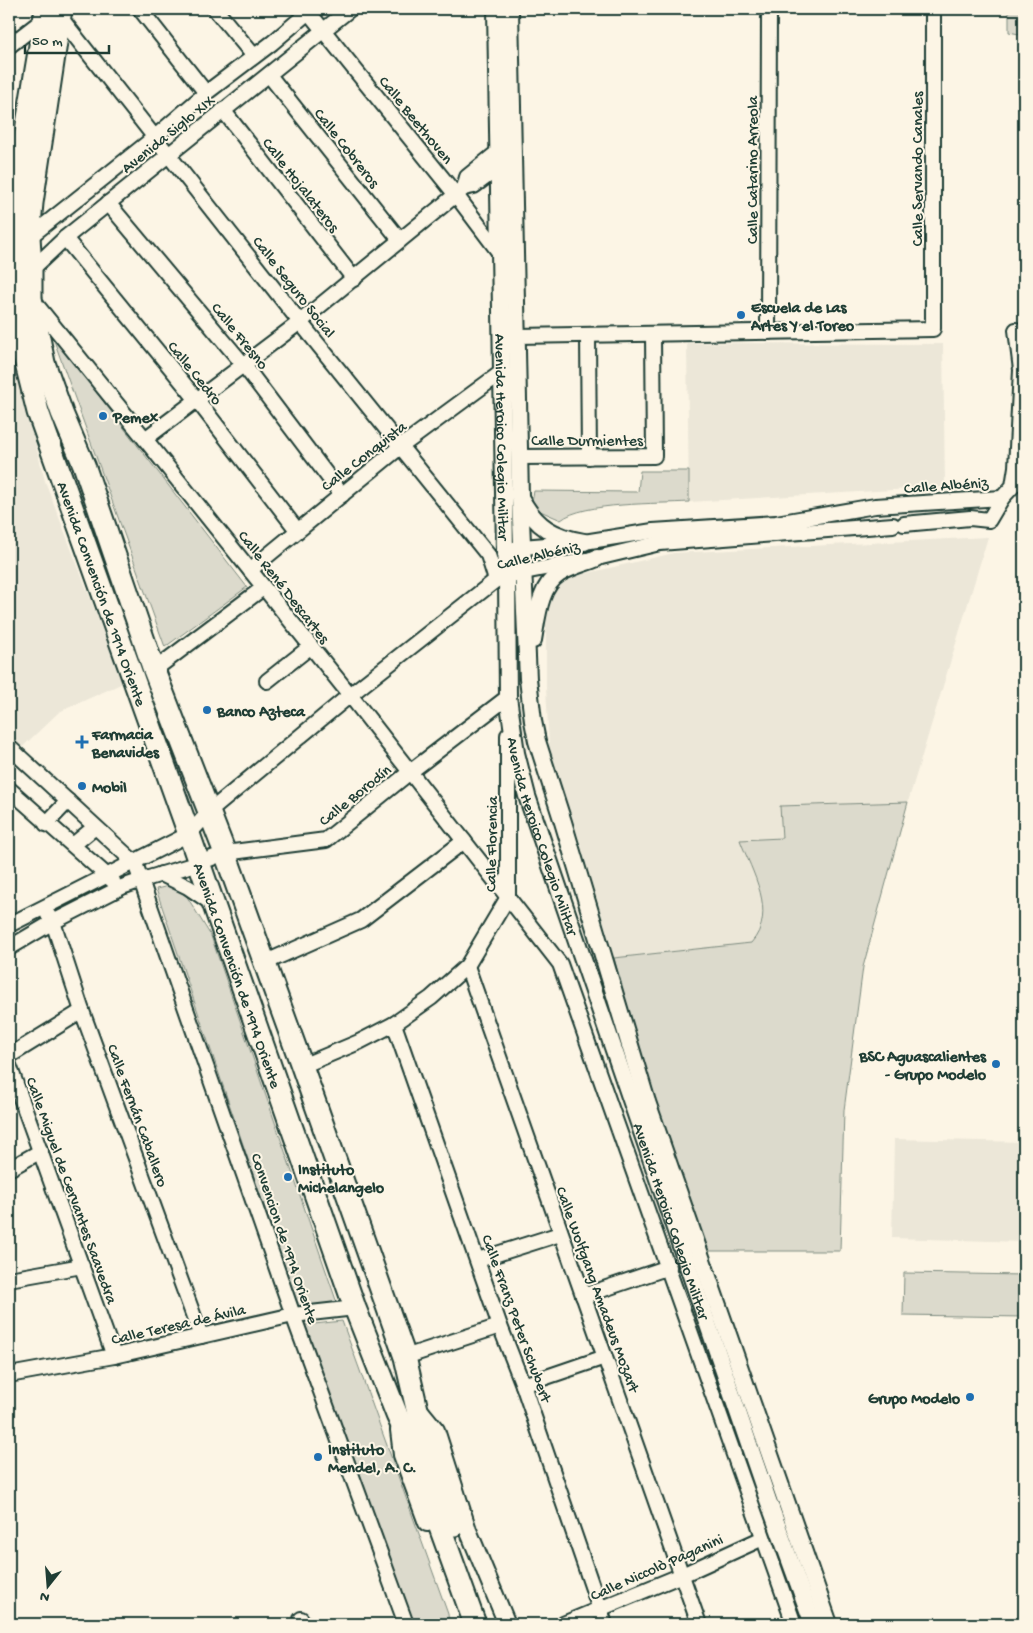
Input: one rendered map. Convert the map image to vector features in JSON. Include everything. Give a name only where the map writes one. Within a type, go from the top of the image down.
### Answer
[{"type":"main road","name":"Avenida Convención de 1914 Oriente","points":[[50,12],[29,236],[31,298],[44,363],[84,465],[154,670],[225,853],[405,1357],[415,1405],[415,1435],[468,1624]]},
{"type":"main road","name":"Avenida Convención de 1914 Oriente","points":[[50,12],[14,203],[11,261],[12,311],[38,412],[189,834],[355,1308],[397,1415],[415,1435],[499,1620]]},
{"type":"street","points":[[140,9],[206,93]]},
{"type":"street","points":[[215,9],[254,56]]},
{"type":"street","name":"Avenida Siglo XIX","points":[[11,288],[65,238],[108,202],[350,9]]},
{"type":"street","name":"Avenida Heroico Colegio Militar","points":[[496,9],[517,336],[520,497],[527,667],[537,741],[648,1102],[829,1624]]},
{"type":"street","name":"Avenida Heroico Colegio Militar","points":[[510,9],[506,154],[499,252],[505,552],[502,578],[508,697],[516,753],[527,796],[768,1500],[813,1624]]},
{"type":"street","name":"Calle Catarino Arreola","points":[[768,9],[768,332]]},
{"type":"street","name":"Calle Servando Canales","points":[[768,332],[933,329],[933,9]]},
{"type":"street","name":"Avenida Siglo XIX","points":[[11,261],[29,236],[155,137],[308,10]]},
{"type":"street","name":"Calle Beethoven","points":[[308,10],[460,191],[499,252]]},
{"type":"street","points":[[9,46],[50,12]]},
{"type":"street","name":"Calle Seguro Social","points":[[50,12],[155,137],[300,322],[488,555],[502,578]]},
{"type":"street","name":"Calle Cobreros","points":[[269,75],[400,240]]},
{"type":"street","name":"Calle Hojalateros","points":[[223,110],[354,279]]},
{"type":"street","points":[[146,438],[354,279],[460,191],[467,177],[506,154]]},
{"type":"street","name":"Calle Fresno","points":[[108,202],[243,364],[342,495]]},
{"type":"street","name":"Calle Cedro","points":[[65,238],[197,400],[297,530]]},
{"type":"street","name":"Calle René Descartes","points":[[31,298],[146,438],[508,897]]},
{"type":"street","points":[[1002,498],[1012,486],[1016,467],[1021,370],[1016,330]]},
{"type":"street","points":[[517,336],[768,332]]},
{"type":"street","name":"Calle Durmientes","points":[[520,457],[654,456],[653,334]]},
{"type":"street","points":[[588,335],[590,457]]},
{"type":"street","name":"Calle Conquista","points":[[250,570],[400,447],[502,372]]},
{"type":"street","points":[[520,497],[528,512],[539,525],[554,534],[570,540],[584,542]]},
{"type":"street","name":"Calle Albéniz","points":[[505,552],[522,547],[584,542],[653,530],[776,523],[875,506],[1002,498]]},
{"type":"street","name":"Calle Albéniz","points":[[9,924],[135,863],[189,834],[209,812],[350,695],[502,578],[660,544],[961,519],[977,518],[989,520],[1002,498]]},
{"type":"street","points":[[959,501],[961,519]]},
{"type":"street","points":[[875,506],[877,526]]},
{"type":"street","points":[[527,667],[537,617],[549,583],[568,568],[598,558]]},
{"type":"street","points":[[154,670],[263,588]]},
{"type":"street","points":[[266,681],[310,647]]},
{"type":"street","name":"Calle Borodín","points":[[9,948],[52,922],[142,880],[225,853],[326,840],[410,772],[508,697]]},
{"type":"street","name":"Calle Florencia","points":[[302,1066],[359,1042],[394,1024],[431,998],[467,966],[508,897],[508,697]]},
{"type":"street","points":[[9,747],[135,863]]},
{"type":"street","points":[[9,789],[46,824],[122,888]]},
{"type":"street","points":[[46,824],[68,801]]},
{"type":"street","points":[[73,846],[95,827]]},
{"type":"street","points":[[264,963],[360,920],[464,841]]},
{"type":"street","name":"Convencion de 1914 Oriente","points":[[135,863],[294,1315],[406,1624]]},
{"type":"street","points":[[161,874],[188,887],[213,904]]},
{"type":"street","name":"Avenida Heroico Colegio Militar","points":[[508,897],[560,964],[794,1624]]},
{"type":"street","name":"Calle Fernán Caballero","points":[[42,907],[52,922],[82,1011],[201,1336]]},
{"type":"street","name":"Calle Wolfgang Amadeus Mozart","points":[[467,966],[699,1624]]},
{"type":"street","points":[[9,1056],[82,1011]]},
{"type":"street","name":"Calle Franz Peter Schubert","points":[[394,1024],[500,1326],[524,1384],[606,1624]]},
{"type":"street","name":"Calle Miguel de Cervantes Saavedra","points":[[9,1065],[114,1356]]},
{"type":"street","points":[[9,1168],[41,1151]]},
{"type":"street","points":[[478,1260],[560,1234]]},
{"type":"street","points":[[9,1278],[82,1266]]},
{"type":"street","points":[[583,1296],[668,1266]]},
{"type":"street","name":"Calle Teresa de Ávila","points":[[9,1375],[114,1356],[294,1315],[355,1308]]},
{"type":"street","points":[[405,1357],[500,1326]]},
{"type":"street","points":[[524,1384],[605,1357]]},
{"type":"street","name":"Avenida Convención de 1914 Oriente","points":[[415,1405],[436,1430],[499,1620]]},
{"type":"street","name":"Avenida Convención de 1914 Oriente","points":[[397,1415],[402,1454],[468,1624]]},
{"type":"street","name":"Calle Niccolò Paganini","points":[[564,1624],[682,1575],[763,1538]]},
{"type":"street","points":[[499,1620],[520,1624]]},
{"type":"shaded area","points":[[1009,9],[1024,9],[1024,35],[1009,32]]},
{"type":"shaded area","points":[[52,335],[247,587],[165,647]]},
{"type":"shaded area","points":[[9,342],[45,481],[123,683],[59,712],[17,752],[9,745]]},
{"type":"shaded area","points":[[687,343],[943,344],[945,487],[689,502]]},
{"type":"shaded area","points":[[640,471],[689,471],[689,502],[603,507],[572,514],[561,520],[538,510],[532,501],[534,491],[638,492]]},
{"type":"shaded area","points":[[988,537],[908,802],[781,806],[782,838],[759,888],[763,912],[758,935],[751,944],[614,958],[578,836],[559,783],[549,747],[546,687],[546,609],[553,590],[562,579],[674,553]]},
{"type":"shaded area","points":[[908,802],[863,967],[844,1110],[840,1251],[706,1251],[644,1070],[614,958],[751,943],[759,931],[763,906],[756,879],[740,840],[782,838],[780,806]]},
{"type":"shaded area","points":[[169,886],[186,895],[211,936],[337,1303],[298,1306],[156,889]]},
{"type":"shaded area","points":[[894,1139],[1024,1142],[1024,1242],[892,1238]]},
{"type":"shaded area","points":[[904,1273],[1024,1275],[1024,1317],[903,1315]]},
{"type":"shaded area","points":[[342,1321],[448,1614],[449,1624],[412,1624],[305,1325]]},
{"type":"place","name":"Escuela de Las Artes Y el Toreo","points":[[741,315]]},
{"type":"place","name":"Pemex","points":[[103,416]]},
{"type":"place","name":"Banco Azteca","points":[[207,710]]},
{"type":"place","name":"Farmacia Benavides","points":[[82,742]]},
{"type":"place","name":"Mobil","points":[[82,786]]},
{"type":"place","name":"BSC Aguascalientes - Grupo Modelo","points":[[996,1064]]},
{"type":"place","name":"Instituto Michelangelo","points":[[288,1177]]},
{"type":"place","name":"Grupo Modelo","points":[[970,1397]]},
{"type":"place","name":"Instituto Mendel, A. C.","points":[[318,1457]]}]
